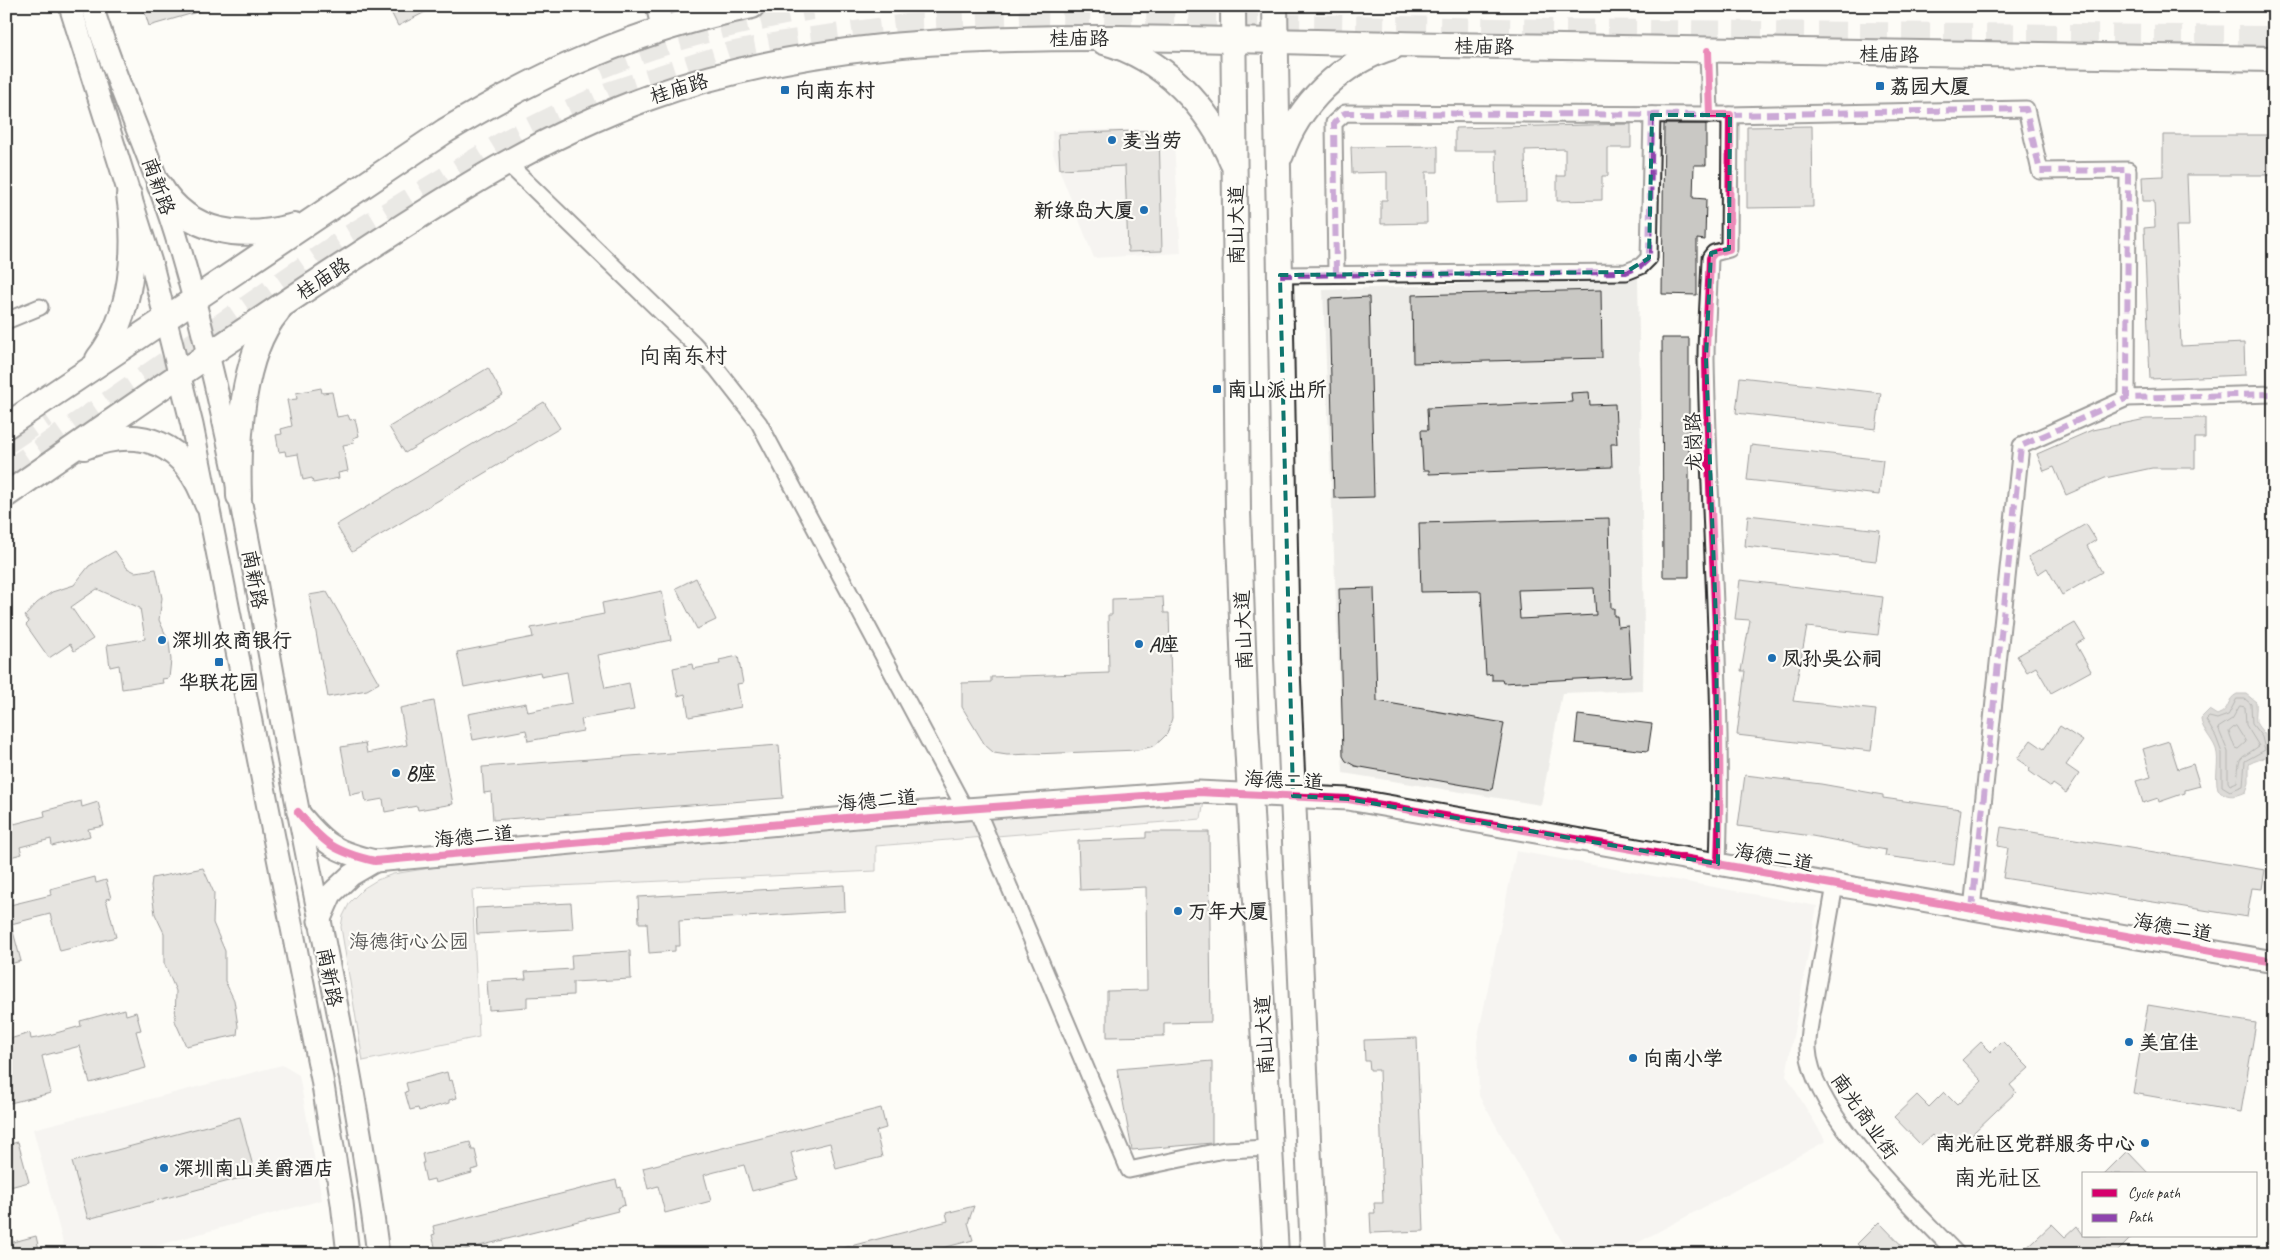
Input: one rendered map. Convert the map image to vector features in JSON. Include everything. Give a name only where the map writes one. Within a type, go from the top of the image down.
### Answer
[{"type":"main road","name":"南新路","points":[[70,6],[153,269],[192,425],[322,1079],[342,1203],[348,1254]]},
{"type":"main road","name":"南新路","points":[[92,6],[160,186],[180,248],[222,406],[364,1161],[378,1254]]},
{"type":"main road","points":[[658,6],[664,29]]},
{"type":"main road","points":[[6,426],[314,218],[446,131],[521,86],[578,60],[664,29],[752,6]]},
{"type":"main road","name":"南山大道","points":[[1233,6],[1238,511],[1250,794],[1276,1254]]},
{"type":"main road","name":"南山大道","points":[[1275,6],[1287,658],[1312,1254]]},
{"type":"main road","points":[[1088,38],[1108,44],[1145,60],[1179,85],[1198,104],[1218,132],[1235,170]]},
{"type":"main road","name":"桂庙路","points":[[6,495],[286,302],[436,204],[506,162],[556,136],[642,100],[679,87],[748,69],[900,45],[1004,39],[1088,38],[1234,39],[1708,51],[2274,59]]},
{"type":"main road","points":[[1278,164],[1291,130],[1312,100],[1325,87],[1362,60],[1405,44]]},
{"type":"main road","points":[[160,186],[174,207],[196,222],[220,230],[247,233],[274,230],[298,225],[314,218]]},
{"type":"main road","points":[[80,376],[107,348],[115,333],[126,298],[132,242],[129,195]]},
{"type":"main road","points":[[239,496],[238,447],[246,390],[260,341],[276,314],[286,302]]},
{"type":"main road","points":[[60,458],[91,444],[117,438],[138,438],[157,442],[176,453],[184,462],[197,480],[208,504]]},
{"type":"main road","name":"海德二道","points":[[298,812],[316,834],[330,846],[348,855],[375,861],[971,808],[1198,792],[1348,800],[2274,962]]},
{"type":"main road","name":"海德二道","points":[[320,922],[331,894],[351,876],[375,861]]},
{"type":"street","points":[[1708,51],[1710,115]]},
{"type":"street","points":[[1336,273],[1334,123],[1345,113],[1730,115],[2026,108],[2040,171],[2128,170],[2127,398]]},
{"type":"street","points":[[1280,276],[1336,273],[1626,272],[1641,266],[1649,258],[1652,115]]},
{"type":"street","name":"龙岗路","points":[[1718,864],[1720,809],[1716,630],[1706,358],[1710,258],[1714,253],[1729,249],[1730,115]]},
{"type":"street","points":[[506,162],[693,343],[733,388],[758,422],[971,808],[1129,1170],[1224,1150],[1270,1148]]},
{"type":"street","points":[[6,320],[40,307]]},
{"type":"street","points":[[1972,909],[2021,446],[2127,398],[2274,394]]},
{"type":"street","name":"南光商业街","points":[[1835,884],[1809,1036],[1808,1047],[1811,1071],[1820,1090],[1856,1143],[1885,1179],[1957,1254]]},
{"type":"highlighted area","points":[[1652,115],[1730,115],[1729,249],[1711,253],[1706,358],[1716,620],[1718,864],[1348,799],[1293,796],[1280,275],[1626,272],[1649,258]]},
{"type":"shaded area","points":[[1173,129],[1181,253],[1094,258],[1053,154],[1052,131]]},
{"type":"shaded area","points":[[1638,277],[1644,630],[1643,690],[1562,693],[1541,805],[1343,773],[1323,290]]},
{"type":"shaded area","name":"向南小学","points":[[1516,851],[1817,906],[1786,1075],[1826,1141],[1617,1254],[1569,1254],[1479,1096],[1477,1041]]},
{"type":"shaded area","name":"深圳南山美爵酒店","points":[[282,1065],[299,1075],[322,1200],[127,1254],[66,1254],[33,1129]]},
{"type":"green space","name":"海德街心公园","points":[[1204,801],[1201,819],[876,846],[876,871],[472,890],[479,1037],[363,1061],[341,927],[343,916],[350,902],[364,888],[377,880],[393,874],[443,866],[685,840]]},
{"type":"water","points":[[2237,694],[2246,694],[2256,702],[2256,722],[2268,738],[2271,747],[2267,756],[2249,764],[2249,783],[2246,792],[2231,796],[2224,794],[2218,789],[2216,749],[2201,722],[2201,718],[2209,710],[2217,715],[2221,713]]},
{"type":"building","points":[[143,6],[203,6],[204,10],[149,26]]},
{"type":"building","points":[[388,6],[437,6],[398,26]]},
{"type":"building","points":[[1631,124],[1631,148],[1608,148],[1608,176],[1602,176],[1602,200],[1557,201],[1557,176],[1565,176],[1565,149],[1525,150],[1526,201],[1497,202],[1496,151],[1455,151],[1455,128]]},
{"type":"building","points":[[1664,124],[1706,124],[1706,165],[1694,165],[1693,198],[1706,199],[1705,240],[1697,239],[1697,295],[1662,294]]},
{"type":"building","points":[[1812,126],[1813,207],[1747,208],[1747,127]]},
{"type":"building","name":"新绿岛大厦","points":[[1159,130],[1162,251],[1128,252],[1125,166],[1060,169],[1058,134]]},
{"type":"building","points":[[2163,135],[2274,135],[2274,175],[2187,175],[2189,226],[2176,226],[2181,346],[2244,343],[2245,375],[2150,379],[2144,228],[2155,227],[2154,201],[2143,201],[2142,177],[2163,176]]},
{"type":"building","points":[[1438,146],[1438,172],[1426,172],[1427,223],[1381,224],[1381,200],[1387,200],[1387,172],[1352,173],[1351,147]]},
{"type":"building","points":[[1601,290],[1602,358],[1413,363],[1412,295]]},
{"type":"building","points":[[1369,297],[1374,497],[1334,498],[1329,299]]},
{"type":"building","points":[[1662,338],[1689,338],[1689,577],[1663,577]]},
{"type":"building","points":[[488,368],[503,395],[405,453],[389,427]]},
{"type":"building","points":[[1740,377],[1881,393],[1876,429],[1736,413]]},
{"type":"building","points":[[321,388],[322,393],[332,392],[337,417],[348,415],[350,420],[355,419],[359,436],[353,438],[354,443],[343,445],[348,471],[338,473],[339,478],[313,483],[312,478],[303,480],[298,454],[286,456],[285,451],[279,452],[276,435],[282,434],[281,429],[292,426],[287,400],[297,399],[296,393]]},
{"type":"building","points":[[1589,392],[1590,405],[1615,404],[1617,444],[1611,444],[1612,467],[1429,474],[1429,470],[1423,470],[1421,430],[1428,430],[1427,408],[1572,402],[1571,393]]},
{"type":"building","points":[[544,402],[560,428],[352,552],[336,525]]},
{"type":"building","points":[[2205,418],[2205,438],[2195,438],[2195,468],[2152,468],[2105,478],[2066,495],[2054,467],[2044,471],[2037,454],[2092,430],[2146,419]]},
{"type":"building","points":[[1751,445],[1883,460],[1879,495],[1747,480]]},
{"type":"building","points":[[1748,515],[1880,530],[1876,561],[1745,546]]},
{"type":"building","points":[[1609,518],[1611,608],[1614,608],[1614,616],[1617,616],[1618,627],[1628,626],[1631,676],[1503,683],[1502,680],[1492,680],[1492,674],[1486,675],[1481,591],[1421,592],[1419,523]],"holes":[[[1594,588],[1596,615],[1520,619],[1518,590]]]},
{"type":"building","points":[[2086,524],[2096,540],[2087,546],[2102,572],[2062,595],[2047,568],[2038,574],[2028,557]]},
{"type":"building","points":[[115,551],[127,568],[135,572],[156,569],[162,598],[159,620],[169,642],[171,660],[169,678],[162,679],[163,683],[122,689],[119,665],[110,667],[107,645],[145,639],[140,608],[97,589],[71,607],[93,639],[74,651],[70,644],[49,658],[26,625],[29,622],[25,616],[37,603],[52,592],[74,585],[89,566]]},
{"type":"building","points":[[696,578],[716,620],[697,629],[676,588]]},
{"type":"building","points":[[1740,580],[1883,597],[1878,635],[1807,627],[1793,701],[1876,710],[1871,751],[1737,735],[1745,671],[1741,671],[1750,620],[1735,619]]},
{"type":"building","points":[[1374,588],[1377,701],[1504,723],[1492,790],[1355,766],[1346,761],[1343,756],[1339,589]]},
{"type":"building","points":[[662,591],[671,640],[598,655],[605,688],[629,683],[634,710],[581,719],[583,731],[528,741],[526,730],[473,740],[468,714],[526,703],[528,712],[572,703],[567,672],[541,677],[540,672],[464,687],[457,652],[533,637],[531,628],[604,614],[602,603]]},
{"type":"building","points":[[327,592],[379,683],[367,690],[328,697],[309,595]]},
{"type":"building","points":[[1163,597],[1164,613],[1169,613],[1172,718],[1167,734],[1154,746],[1138,750],[1007,755],[994,753],[985,745],[962,707],[962,683],[991,682],[991,677],[1109,673],[1108,615],[1112,615],[1112,599]]},
{"type":"building","points":[[2075,623],[2085,639],[2076,644],[2091,671],[2051,693],[2036,667],[2027,672],[2017,656]]},
{"type":"building","points":[[738,656],[743,683],[737,684],[741,707],[689,717],[685,694],[678,696],[673,668],[692,664],[693,669],[720,664],[719,660]]},
{"type":"building","name":"B座","points":[[434,701],[453,804],[418,810],[417,806],[385,812],[383,799],[366,802],[364,792],[350,795],[341,747],[365,743],[367,753],[407,745],[400,708]]},
{"type":"building","points":[[1578,715],[1652,724],[1648,751],[1575,743]]},
{"type":"building","points":[[2060,726],[2083,741],[2066,765],[2079,774],[2066,793],[2053,784],[2051,787],[2029,771],[2030,768],[2017,759],[2031,740],[2044,749]]},
{"type":"building","points":[[2169,741],[2178,769],[2193,764],[2200,786],[2185,790],[2185,793],[2159,802],[2158,798],[2143,803],[2136,781],[2151,777],[2143,749]]},
{"type":"building","points":[[779,745],[783,798],[493,820],[491,792],[484,793],[482,767]]},
{"type":"building","points":[[1745,775],[1821,784],[1883,795],[1883,798],[1961,809],[1954,865],[1885,856],[1886,850],[1812,836],[1738,826]]},
{"type":"building","points":[[81,801],[82,807],[98,802],[104,826],[88,829],[90,836],[52,846],[51,839],[20,847],[22,854],[6,858],[6,813],[11,812],[14,824],[45,816],[44,811]]},
{"type":"building","points":[[2001,827],[2265,870],[2262,889],[2252,888],[2247,917],[2003,878],[2008,848],[1998,846]]},
{"type":"building","name":"万年大厦","points":[[1146,832],[1209,832],[1211,1022],[1164,1023],[1164,1036],[1107,1037],[1107,991],[1147,990],[1146,887],[1080,890],[1078,841],[1146,838]]},
{"type":"building","points":[[203,868],[214,893],[213,923],[225,951],[225,981],[234,1000],[238,1026],[237,1035],[186,1046],[175,1021],[176,991],[164,963],[164,933],[155,914],[151,887],[152,878]]},
{"type":"building","points":[[95,877],[96,883],[106,880],[111,898],[106,899],[116,937],[60,951],[50,914],[11,924],[21,961],[6,965],[6,906],[51,895],[50,889]]},
{"type":"building","points":[[844,885],[845,911],[679,921],[680,946],[675,946],[675,951],[649,953],[647,923],[639,923],[638,897]]},
{"type":"building","points":[[571,903],[573,929],[477,934],[476,908]]},
{"type":"building","points":[[630,951],[631,979],[573,982],[573,995],[527,997],[527,1007],[489,1010],[487,981],[526,979],[525,972],[572,969],[571,955]]},
{"type":"building","points":[[2148,1005],[2256,1023],[2241,1112],[2133,1093]]},
{"type":"building","points":[[125,1009],[126,1015],[136,1012],[141,1030],[136,1031],[146,1068],[90,1083],[80,1046],[42,1056],[51,1093],[6,1104],[6,1040],[30,1033],[31,1039],[42,1037],[81,1026],[80,1021]]},
{"type":"building","points":[[1417,1038],[1424,1231],[1371,1233],[1370,1213],[1375,1213],[1374,1203],[1383,1203],[1379,1070],[1370,1070],[1369,1061],[1365,1061],[1364,1040]]},
{"type":"building","points":[[2002,1041],[2029,1068],[2010,1085],[2016,1092],[1951,1154],[1932,1135],[1921,1145],[1894,1117],[1917,1095],[1929,1107],[1944,1092],[1957,1105],[1982,1081],[1962,1060],[1981,1042],[1991,1052]]},
{"type":"building","points":[[1212,1061],[1212,1143],[1132,1150],[1117,1069]]},
{"type":"building","points":[[447,1072],[449,1081],[452,1080],[457,1098],[449,1100],[449,1103],[419,1111],[418,1108],[410,1110],[405,1092],[408,1091],[406,1083]]},
{"type":"building","points":[[881,1108],[886,1128],[876,1131],[882,1157],[836,1169],[830,1143],[801,1150],[791,1153],[798,1179],[752,1191],[744,1165],[715,1172],[704,1175],[711,1201],[665,1213],[658,1186],[648,1189],[643,1168]]},
{"type":"building","name":"深圳南山美爵酒店","points":[[240,1117],[255,1174],[88,1219],[72,1162]]},
{"type":"building","points":[[18,1142],[29,1182],[6,1188],[6,1145]]},
{"type":"building","points":[[470,1142],[472,1150],[475,1150],[479,1168],[471,1170],[472,1173],[435,1183],[434,1179],[426,1181],[422,1154]]},
{"type":"building","points":[[2127,1151],[2147,1172],[2106,1172]]},
{"type":"building","points":[[616,1180],[618,1188],[621,1187],[625,1205],[617,1208],[618,1211],[448,1254],[437,1254],[432,1235],[435,1234],[433,1226]]},
{"type":"building","points":[[974,1206],[968,1223],[973,1240],[920,1254],[840,1254],[839,1249],[948,1221],[946,1213]]},
{"type":"building","points":[[1879,1222],[1910,1254],[1867,1254],[1857,1244]]},
{"type":"building","points":[[2052,1224],[2065,1237],[2077,1226],[2082,1233],[2082,1238],[2131,1238],[2115,1254],[2020,1254]]},
{"type":"building","points":[[36,1236],[40,1254],[6,1254],[6,1244]]},
{"type":"tunnel","points":[[599,65],[677,37],[758,16],[812,6]]},
{"type":"tunnel","points":[[6,476],[350,239],[508,143],[611,95],[731,56],[784,45],[906,28],[1025,23],[1553,33],[2274,40]]},
{"type":"tunnel","points":[[6,440],[44,414]]},
{"type":"marked path","points":[[1730,115],[2026,109],[2040,171],[2128,170],[2127,398],[2274,394]]},
{"type":"marked path","points":[[1336,273],[1334,123],[1345,113],[1710,115]]},
{"type":"marked path","points":[[1280,275],[1626,272],[1641,266],[1649,258],[1652,115]]},
{"type":"marked path","points":[[1972,909],[2021,446],[2127,398]]},
{"type":"cycle path","points":[[1708,51],[1710,115],[1730,115],[1729,249],[1714,253],[1710,258],[1706,347],[1718,675],[1718,864]]},
{"type":"cycle path","points":[[298,812],[315,832],[331,845],[350,854],[375,861],[857,817],[1198,792],[1348,799],[2274,962]]},
{"type":"place","name":"荔园大厦","points":[[1880,86]]},
{"type":"place","name":"向南东村","points":[[785,90]]},
{"type":"place","name":"麦当劳","points":[[1112,140]]},
{"type":"place","name":"新绿岛大厦","points":[[1144,210]]},
{"type":"place","name":"南山派出所","points":[[1217,389]]},
{"type":"place","name":"深圳农商银行","points":[[162,640]]},
{"type":"place","name":"A座","points":[[1139,644]]},
{"type":"place","name":"凤孙吴公祠","points":[[1772,658]]},
{"type":"place","name":"华联花园","points":[[219,662]]},
{"type":"place","name":"B座","points":[[396,773]]},
{"type":"place","name":"万年大厦","points":[[1178,911]]},
{"type":"place","name":"美宜佳","points":[[2129,1042]]},
{"type":"place","name":"向南小学","points":[[1633,1058]]},
{"type":"place","name":"南光社区党群服务中心","points":[[2145,1143]]},
{"type":"place","name":"深圳南山美爵酒店","points":[[164,1168]]},
{"type":"district","name":"向南东村","points":[[683,355]]},
{"type":"district","name":"南光社区","points":[[1998,1177]]}]
